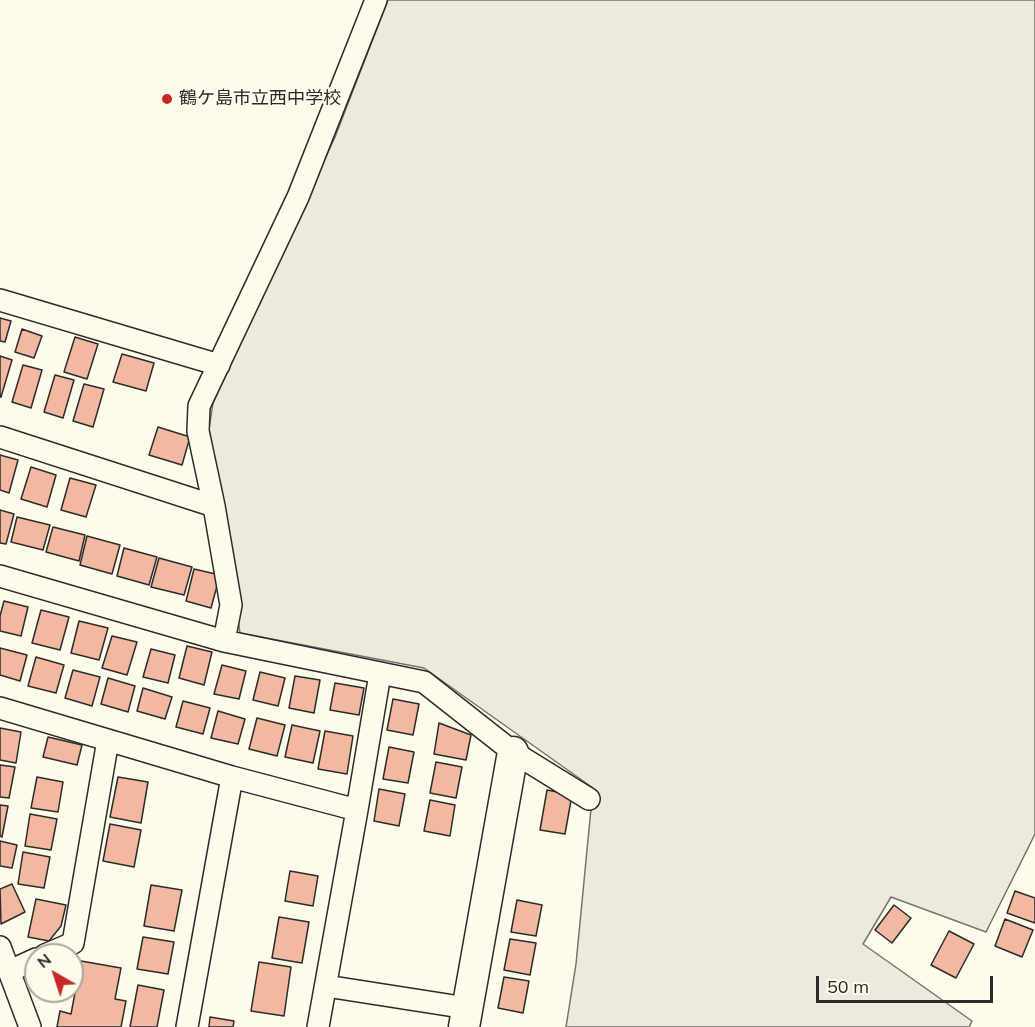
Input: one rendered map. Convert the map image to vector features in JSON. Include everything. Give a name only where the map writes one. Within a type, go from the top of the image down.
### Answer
[{"type":"street","points":[[224,641],[231,605],[198,431],[199,406],[298,197],[376,0]]},
{"type":"street","points":[[0,300],[219,365]]},
{"type":"street","points":[[0,437],[214,506]]},
{"type":"street","points":[[0,576],[224,641],[424,682],[513,752],[589,799]]},
{"type":"street","points":[[318,1027],[380,674]]},
{"type":"street","points":[[0,708],[232,777],[357,810]]},
{"type":"street","points":[[73,943],[108,740]]},
{"type":"street","points":[[326,986],[465,1018],[513,752]]},
{"type":"street","points":[[187,1027],[232,777]]},
{"type":"street","points":[[0,947],[30,1027]]},
{"type":"street","points":[[10,971],[24,965]]},
{"type":"shaded area","points":[[388,0],[1035,0],[1035,834],[986,932],[891,897],[863,944],[972,1021],[969,1027],[566,1027],[576,964],[593,788],[424,668],[240,633],[209,429],[213,403],[335,137]]},
{"type":"building","points":[[0,318],[11,321],[5,342],[0,341]]},
{"type":"building","points":[[22,329],[42,336],[34,358],[15,352]]},
{"type":"building","points":[[75,337],[98,344],[87,379],[64,372]]},
{"type":"building","points":[[122,354],[154,363],[146,391],[113,382]]},
{"type":"building","points":[[0,356],[12,360],[1,397],[0,397]]},
{"type":"building","points":[[23,365],[42,370],[31,408],[12,402]]},
{"type":"building","points":[[55,375],[74,380],[63,418],[44,412]]},
{"type":"building","points":[[84,384],[104,389],[93,427],[73,421]]},
{"type":"building","points":[[158,427],[190,437],[182,465],[149,455]]},
{"type":"building","points":[[0,455],[18,460],[9,493],[0,490]]},
{"type":"building","points":[[31,467],[56,475],[47,507],[21,499]]},
{"type":"building","points":[[70,478],[96,485],[86,517],[61,510]]},
{"type":"building","points":[[0,510],[14,514],[6,544],[0,543]]},
{"type":"building","points":[[17,517],[50,525],[43,550],[11,542]]},
{"type":"building","points":[[53,527],[85,535],[79,561],[46,552]]},
{"type":"building","points":[[87,536],[120,545],[112,574],[80,565]]},
{"type":"building","points":[[124,548],[157,557],[149,585],[117,576]]},
{"type":"building","points":[[159,558],[192,567],[184,595],[151,587]]},
{"type":"building","points":[[194,569],[220,575],[211,608],[186,601]]},
{"type":"building","points":[[4,601],[28,607],[21,636],[0,631],[0,616]]},
{"type":"building","points":[[41,610],[69,617],[60,650],[32,643]]},
{"type":"building","points":[[79,621],[108,628],[99,660],[71,653]]},
{"type":"building","points":[[112,636],[137,642],[127,675],[102,668]]},
{"type":"building","points":[[187,646],[212,652],[204,685],[179,678]]},
{"type":"building","points":[[0,648],[27,655],[20,681],[0,675]]},
{"type":"building","points":[[151,649],[175,655],[168,683],[143,677]]},
{"type":"building","points":[[36,657],[64,665],[56,693],[28,686]]},
{"type":"building","points":[[222,665],[246,671],[239,699],[214,694]]},
{"type":"building","points":[[73,670],[100,677],[92,706],[65,698]]},
{"type":"building","points":[[260,672],[285,678],[278,706],[253,700]]},
{"type":"building","points":[[295,676],[320,680],[314,713],[289,708]]},
{"type":"building","points":[[108,678],[135,686],[128,712],[101,704]]},
{"type":"building","points":[[335,683],[364,688],[359,715],[330,710]]},
{"type":"building","points":[[143,688],[172,697],[165,719],[137,711]]},
{"type":"building","points":[[393,699],[419,704],[413,735],[387,730]]},
{"type":"building","points":[[183,701],[210,708],[203,734],[176,727]]},
{"type":"building","points":[[218,711],[245,719],[238,744],[211,738]]},
{"type":"building","points":[[257,718],[285,725],[277,756],[249,749]]},
{"type":"building","points":[[439,723],[471,735],[466,760],[434,754]]},
{"type":"building","points":[[292,725],[320,731],[313,763],[285,757]]},
{"type":"building","points":[[0,728],[21,732],[16,763],[0,760]]},
{"type":"building","points":[[325,731],[353,736],[347,774],[318,769]]},
{"type":"building","points":[[48,737],[82,745],[77,765],[43,757]]},
{"type":"building","points":[[389,747],[414,752],[408,783],[383,779]]},
{"type":"building","points":[[436,762],[462,767],[456,798],[430,793]]},
{"type":"building","points":[[0,765],[15,767],[9,798],[0,797]]},
{"type":"building","points":[[37,777],[63,782],[58,812],[31,808]]},
{"type":"building","points":[[118,777],[148,782],[141,823],[110,817]]},
{"type":"building","points":[[379,789],[405,794],[399,826],[374,821]]},
{"type":"building","points":[[547,790],[572,795],[565,834],[540,830]]},
{"type":"building","points":[[430,800],[455,805],[450,836],[424,831]]},
{"type":"building","points":[[0,805],[8,806],[2,837],[0,836]]},
{"type":"building","points":[[30,814],[57,819],[51,850],[25,846]]},
{"type":"building","points":[[110,824],[141,830],[134,867],[103,861]]},
{"type":"building","points":[[0,841],[17,845],[12,868],[0,866]]},
{"type":"building","points":[[23,852],[50,857],[44,888],[18,884]]},
{"type":"building","points":[[290,871],[318,876],[313,906],[285,901]]},
{"type":"building","points":[[12,884],[25,912],[1,924],[0,889]]},
{"type":"building","points":[[151,885],[182,890],[174,931],[144,926]]},
{"type":"building","points":[[1015,891],[1035,898],[1035,923],[1007,913]]},
{"type":"building","points":[[36,899],[66,905],[61,926],[49,941],[28,937]]},
{"type":"building","points":[[517,900],[542,905],[536,936],[511,932]]},
{"type":"building","points":[[894,905],[911,918],[892,943],[875,930]]},
{"type":"building","points":[[279,917],[309,922],[302,963],[272,958]]},
{"type":"building","points":[[1005,919],[1033,930],[1022,957],[995,946]]},
{"type":"building","points":[[949,931],[974,944],[956,978],[931,965]]},
{"type":"building","points":[[143,937],[174,942],[168,974],[137,969]]},
{"type":"building","points":[[510,939],[536,943],[530,975],[504,970]]},
{"type":"building","points":[[84,962],[121,968],[115,999],[126,1001],[121,1027],[57,1027],[60,1011],[71,1014],[73,1003],[84,1003]]},
{"type":"building","points":[[259,962],[291,967],[284,1016],[251,1011]]},
{"type":"building","points":[[504,977],[529,981],[523,1013],[498,1008]]},
{"type":"building","points":[[138,985],[164,990],[157,1027],[130,1027]]},
{"type":"building","points":[[210,1017],[234,1021],[233,1027],[209,1027]]},
{"type":"place","name":"鶴ケ島市立西中学校","points":[[167,99]]}]
